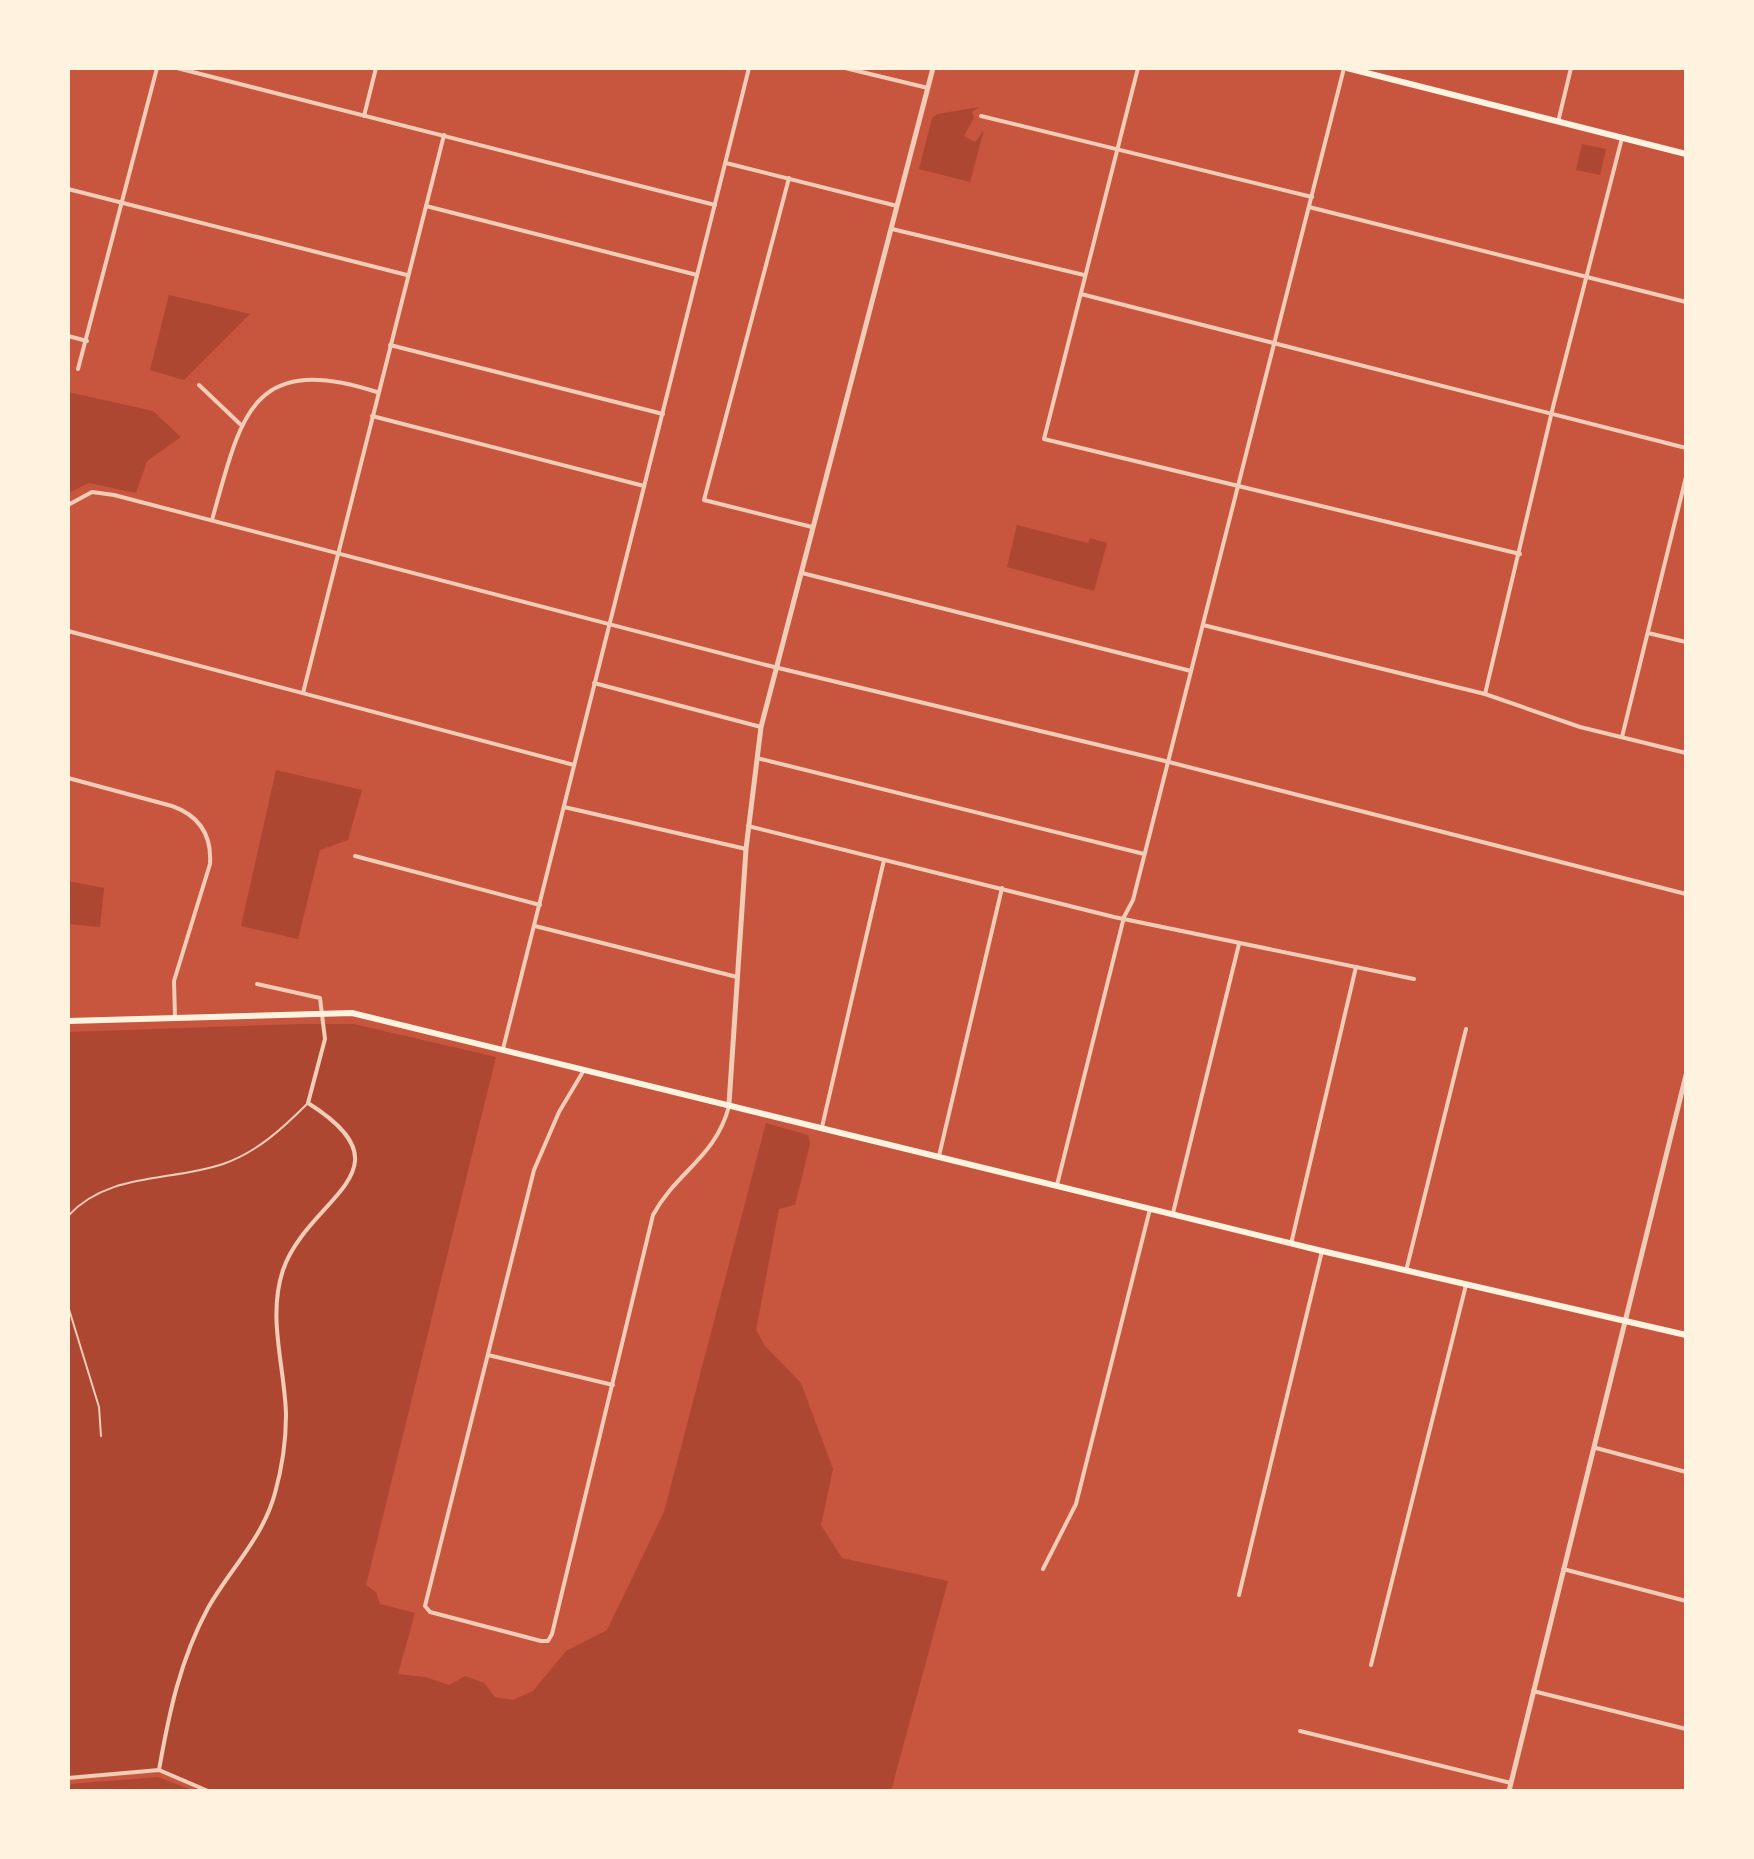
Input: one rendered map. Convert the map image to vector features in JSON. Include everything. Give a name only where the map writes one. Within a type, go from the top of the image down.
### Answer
[{"type":"main road","points":[[1346,68],[1686,154]]},
{"type":"main road","points":[[68,1021],[352,1013],[1291,1244],[1686,1335]]},
{"type":"street","points":[[78,369],[157,68]]},
{"type":"street","points":[[177,68],[715,205]]},
{"type":"street","points":[[364,116],[376,68]]},
{"type":"street","points":[[503,1049],[749,68]]},
{"type":"street","points":[[845,68],[928,88]]},
{"type":"street","points":[[584,1070],[552,1126],[534,1170],[425,1606],[430,1612],[548,1641],[653,1215],[662,1197],[715,1144],[729,1104],[746,849],[761,727],[933,68]]},
{"type":"street","points":[[1138,68],[1044,439],[1520,554]]},
{"type":"street","points":[[1057,1185],[1124,917],[1133,900],[1170,762],[1346,68]]},
{"type":"street","points":[[1558,122],[1571,68]]},
{"type":"street","points":[[981,116],[1312,197]]},
{"type":"street","points":[[303,693],[444,135]]},
{"type":"street","points":[[1485,694],[1585,277],[1622,138]]},
{"type":"street","points":[[726,163],[897,206]]},
{"type":"street","points":[[789,178],[704,500],[815,527]]},
{"type":"street","points":[[68,189],[408,276]]},
{"type":"street","points":[[426,206],[697,275]]},
{"type":"street","points":[[1309,207],[1686,302]]},
{"type":"street","points":[[892,229],[1085,275]]},
{"type":"street","points":[[1081,294],[1686,448]]},
{"type":"street","points":[[68,336],[87,341]]},
{"type":"street","points":[[390,345],[663,414]]},
{"type":"street","points":[[212,520],[240,424],[257,401],[289,382],[327,379],[377,392]]},
{"type":"street","points":[[199,385],[240,424]]},
{"type":"street","points":[[372,416],[644,486]]},
{"type":"street","points":[[1622,737],[1686,477]]},
{"type":"street","points":[[70,504],[84,494],[102,492],[609,625],[1170,762],[1686,894]]},
{"type":"street","points":[[802,573],[1192,671]]},
{"type":"street","points":[[1203,625],[1485,694],[1580,727],[1686,753]]},
{"type":"street","points":[[68,631],[574,765]]},
{"type":"street","points":[[1648,633],[1686,642]]},
{"type":"street","points":[[594,683],[761,727]]},
{"type":"street","points":[[755,758],[1144,854]]},
{"type":"street","points":[[68,778],[183,810],[199,822],[206,834],[211,847],[210,864],[174,981],[175,1017]]},
{"type":"street","points":[[564,807],[746,849]]},
{"type":"street","points":[[748,826],[1239,944],[1414,979]]},
{"type":"street","points":[[355,856],[540,905]]},
{"type":"street","points":[[822,1127],[884,860]]},
{"type":"street","points":[[939,1156],[1002,888]]},
{"type":"street","points":[[535,926],[737,977]]},
{"type":"street","points":[[1173,1214],[1239,944]]},
{"type":"street","points":[[1291,1244],[1356,967]]},
{"type":"street","points":[[159,1770],[169,1711],[188,1650],[209,1606],[264,1525],[274,1497],[285,1424],[277,1301],[283,1271],[295,1245],[343,1189],[353,1172],[352,1138],[337,1121],[308,1103],[325,1039],[317,997],[257,984]]},
{"type":"street","points":[[1406,1271],[1466,1029]]},
{"type":"street","points":[[1509,1791],[1686,1075]]},
{"type":"street","points":[[1043,1569],[1076,1504],[1150,1209]]},
{"type":"street","points":[[1239,1595],[1322,1251]]},
{"type":"street","points":[[1371,1665],[1466,1285]]},
{"type":"street","points":[[488,1355],[613,1385]]},
{"type":"street","points":[[1596,1448],[1686,1472]]},
{"type":"street","points":[[1563,1569],[1686,1601]]},
{"type":"street","points":[[1533,1691],[1686,1729]]},
{"type":"street","points":[[1300,1731],[1511,1783]]},
{"type":"street","points":[[68,1778],[159,1770],[208,1791]]},
{"type":"lane","points":[[68,1216],[82,1200],[107,1187],[221,1164],[255,1150],[308,1103]]},
{"type":"lane","points":[[68,1306],[99,1407],[101,1436]]},
{"type":"shaded area","points":[[979,107],[972,112],[974,118],[964,136],[975,142],[984,130],[970,182],[919,169],[932,118],[937,114]]},
{"type":"shaded area","points":[[1582,144],[1606,149],[1600,175],[1576,170]]},
{"type":"shaded area","points":[[169,295],[250,314],[184,380],[150,370]]},
{"type":"shaded area","points":[[68,392],[153,411],[181,437],[147,461],[136,493],[89,483],[68,493]]},
{"type":"shaded area","points":[[1017,525],[1088,543],[1090,538],[1107,543],[1094,591],[1007,567]]},
{"type":"shaded area","points":[[276,770],[362,790],[348,840],[320,850],[298,939],[241,926]]},
{"type":"shaded area","points":[[68,881],[104,888],[100,927],[68,924]]},
{"type":"shaded area","points":[[354,1024],[496,1057],[366,1585],[376,1592],[380,1604],[415,1613],[398,1674],[425,1677],[449,1685],[465,1676],[484,1683],[495,1697],[513,1700],[533,1691],[566,1651],[607,1630],[664,1512],[766,1123],[808,1135],[810,1144],[795,1205],[779,1209],[756,1330],[765,1346],[801,1383],[833,1469],[821,1525],[842,1558],[948,1581],[891,1791],[208,1791],[159,1770],[68,1778],[68,1032]]},
{"type":"shaded area","points":[[158,1777],[195,1791],[68,1791],[71,1784]]}]
